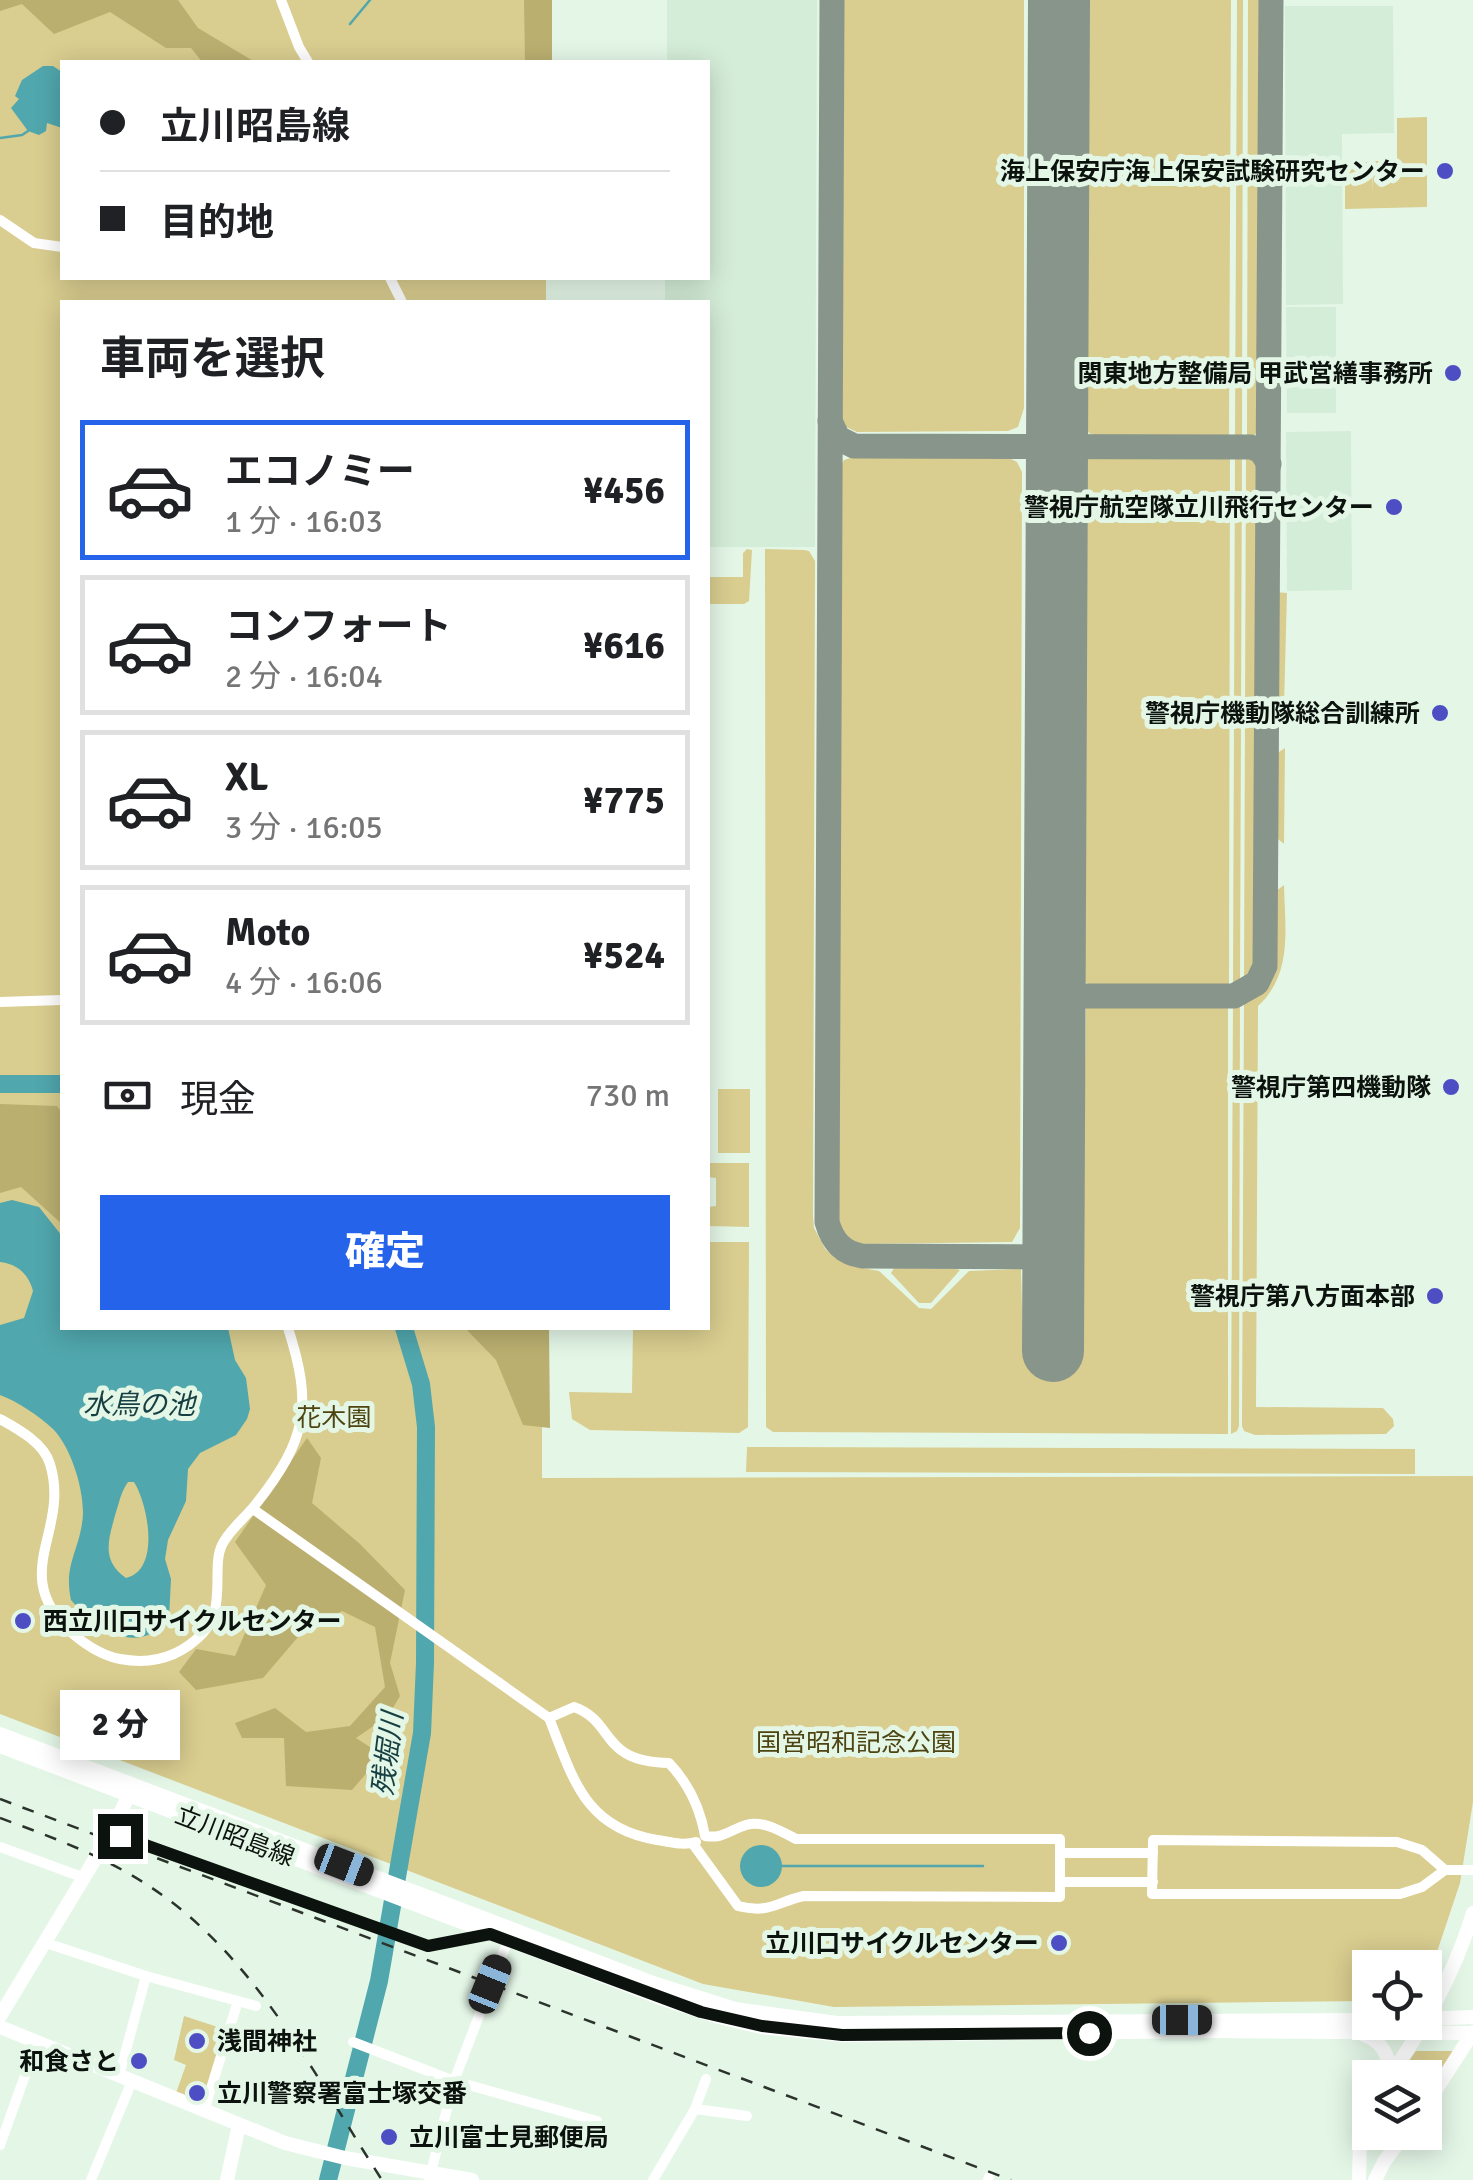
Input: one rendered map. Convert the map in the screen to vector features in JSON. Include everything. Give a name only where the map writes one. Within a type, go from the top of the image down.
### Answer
[{"type":"main road","name":"立川昭島線","points":[[0,1734],[130,1790]]},
{"type":"main road","name":"立川昭島線","points":[[0,1746],[130,1790],[510,1934],[701,2012],[791,2031],[884,2036],[1352,2027]]},
{"type":"main road","points":[[0,2016],[112,1831],[130,1790]]},
{"type":"main road","name":"立川昭島線","points":[[417,1899],[490,1934],[510,1934]]},
{"type":"main road","points":[[1442,1993],[1473,1913]]},
{"type":"main road","name":"立川昭島線","points":[[1442,2021],[1473,2016]]},
{"type":"main road","points":[[0,2027],[239,2125],[320,2152],[431,2177],[472,2180]]},
{"type":"main road","name":"立川昭島線","points":[[1442,2027],[1473,2033]]},
{"type":"main road","points":[[1442,2081],[1473,2033]]},
{"type":"main road","points":[[227,2180],[239,2125]]},
{"type":"main road","points":[[1359,2180],[1360,2150]]},
{"type":"main road","points":[[1376,2180],[1393,2150]]},
{"type":"street","points":[[281,0],[307,60]]},
{"type":"street","points":[[0,220],[34,244],[60,247]]},
{"type":"street","points":[[0,1002],[60,1000]]},
{"type":"street","points":[[0,1419],[26,1434],[50,1460],[56,1504],[42,1558],[41,1588],[53,1616],[83,1643],[115,1658],[150,1662],[174,1655],[205,1631],[215,1612],[220,1546],[283,1469],[294,1449],[302,1409],[303,1374],[289,1330]]},
{"type":"street","points":[[253,1508],[549,1718],[580,1795],[609,1822],[638,1837],[693,1844],[705,1836],[718,1838],[747,1825],[764,1824],[796,1839],[1060,1839],[1060,1897],[804,1896],[758,1911],[738,1906],[693,1844]]},
{"type":"street","points":[[549,1718],[574,1707],[585,1711],[614,1747],[642,1762],[669,1762],[686,1780],[705,1836]]},
{"type":"street","points":[[120,1836],[428,1946],[490,1934]]},
{"type":"street","points":[[1448,1870],[1422,1850],[1397,1842],[1153,1840],[1152,1894],[1400,1894],[1448,1870],[1473,1870]]},
{"type":"street","points":[[0,1847],[82,1876]]},
{"type":"street","points":[[1060,1853],[1153,1853]]},
{"type":"street","points":[[1060,1882],[1153,1882]]},
{"type":"street","points":[[431,2177],[454,2081],[510,1934]]},
{"type":"street","points":[[43,1942],[256,2006]]},
{"type":"street","points":[[91,2180],[126,2078],[146,1976]]},
{"type":"street","points":[[204,2111],[238,2001]]},
{"type":"street","points":[[0,2146],[36,2042]]},
{"type":"street","points":[[353,2042],[454,2081],[597,2121]]},
{"type":"street","points":[[654,2180],[695,2109],[706,2079]]},
{"type":"street","points":[[695,2109],[747,2116]]},
{"type":"shaded area","points":[[0,0],[178,0],[198,28],[252,60],[200,60],[191,48],[166,48],[110,12],[54,34],[22,4],[0,11]]},
{"type":"shaded area","points":[[524,0],[552,0],[552,60],[525,60]]},
{"type":"shaded area","points":[[667,0],[817,0],[815,547],[710,547],[710,300],[665,300],[665,280],[710,280],[710,60],[667,60]]},
{"type":"shaded area","points":[[1285,6],[1393,6],[1394,133],[1342,134],[1343,304],[1286,305]]},
{"type":"shaded area","points":[[1286,307],[1336,307],[1336,413],[1287,413]]},
{"type":"shaded area","points":[[1351,431],[1352,590],[1287,591],[1286,432]]},
{"type":"shaded area","points":[[0,1104],[57,1106],[60,1222],[21,1187],[0,1193]]},
{"type":"shaded area","points":[[467,1330],[549,1330],[550,1428],[523,1425],[496,1360]]},
{"type":"shaded area","points":[[307,1438],[321,1458],[312,1503],[405,1590],[390,1663],[400,1696],[388,1716],[356,1738],[382,1755],[352,1790],[286,1786],[284,1738],[242,1738],[235,1723],[275,1708],[306,1732],[350,1726],[385,1687],[375,1627],[342,1611],[298,1637],[263,1678],[196,1690],[179,1672],[196,1649],[235,1656],[266,1585],[235,1542]]},
{"type":"green space","name":"国営昭和記念公園","points":[[0,0],[547,0],[546,60],[60,60],[60,280],[546,280],[546,300],[60,300],[60,1330],[542,1330],[542,1478],[1473,1476],[1473,1802],[1460,1883],[1438,1950],[1352,1950],[1352,2001],[834,2007],[703,1984],[0,1714]]},
{"type":"green space","points":[[841,0],[1024,0],[1024,408],[1018,427],[1008,431],[857,432],[842,425]]},
{"type":"green space","points":[[1086,0],[1231,0],[1229,438],[1102,438],[1089,433],[1085,426]]},
{"type":"green space","points":[[1237,0],[1243,0],[1242,438],[1235,438]]},
{"type":"green space","points":[[1248,0],[1261,0],[1259,425],[1254,437],[1247,438]]},
{"type":"green space","points":[[1427,117],[1427,207],[1345,209],[1345,162],[1372,162],[1373,194],[1373,161],[1397,161],[1397,118]]},
{"type":"green space","points":[[1098,451],[1230,451],[1229,988],[1096,988],[1085,982],[1084,463],[1087,456]]},
{"type":"green space","points":[[1235,451],[1242,451],[1240,983],[1233,987]]},
{"type":"green space","points":[[1246,452],[1256,454],[1260,463],[1258,947],[1255,966],[1244,981]]},
{"type":"green space","points":[[1007,457],[1017,462],[1022,472],[1020,1228],[1012,1242],[861,1244],[852,1241],[838,1225],[840,467],[844,460]]},
{"type":"green space","points":[[765,549],[809,551],[815,561],[814,1228],[826,1250],[852,1266],[879,1271],[919,1308],[931,1309],[969,1271],[1021,1269],[1023,1350],[1081,1351],[1086,1006],[1095,1001],[1228,1000],[1228,1434],[773,1432],[766,1427]]},
{"type":"green space","points":[[752,550],[749,601],[710,604],[710,577],[743,577],[743,553]]},
{"type":"green space","points":[[1275,592],[1287,593],[1284,706],[1272,700]]},
{"type":"green space","points":[[1285,748],[1284,844],[1272,834],[1273,756]]},
{"type":"green space","points":[[1284,885],[1282,965],[1277,980],[1258,1006],[1256,1407],[1383,1408],[1394,1426],[1386,1434],[1255,1435],[1242,1426],[1244,996],[1256,988],[1269,965],[1271,895]]},
{"type":"green space","points":[[1240,997],[1239,1426],[1231,1434],[1233,1000]]},
{"type":"green space","points":[[718,1089],[750,1089],[750,1153],[718,1153]]},
{"type":"green space","points":[[710,1163],[749,1163],[749,1227],[710,1226],[710,1207],[716,1206],[716,1178],[710,1177]]},
{"type":"green space","points":[[710,1242],[749,1242],[748,1427],[739,1433],[590,1430],[572,1419],[569,1392],[632,1393],[633,1330],[710,1330]]},
{"type":"green space","points":[[894,1268],[960,1270],[931,1303],[919,1303],[891,1273]]},
{"type":"green space","points":[[747,1447],[1415,1449],[1415,1474],[746,1472]]},
{"type":"green space","points":[[184,2016],[227,2030],[201,2103],[176,2093],[186,2065],[174,2060]]},
{"type":"green space","points":[[1416,2051],[1455,2051],[1442,2072],[1442,2060],[1410,2060]]},
{"type":"water","points":[[43,66],[60,71],[60,127],[47,123],[46,131],[39,135],[28,131],[11,108],[19,99],[15,96],[22,80]]},
{"type":"water","name":"水鳥の池","points":[[12,1200],[39,1207],[60,1233],[60,1330],[228,1330],[235,1360],[246,1378],[250,1409],[236,1435],[200,1453],[188,1469],[186,1501],[168,1540],[165,1559],[171,1579],[169,1619],[150,1634],[117,1635],[86,1616],[71,1600],[70,1569],[80,1535],[82,1500],[60,1437],[28,1409],[0,1395],[0,1325],[24,1318],[33,1291],[22,1271],[0,1262],[0,1203]],"holes":[[[128,1482],[134,1482],[147,1520],[148,1550],[137,1572],[126,1578],[112,1564],[109,1540]]]},
{"type":"water","points":[[761,1845],[776,1851],[782,1866],[776,1881],[761,1887],[746,1881],[740,1866],[746,1851]]},
{"type":"waterway","points":[[350,24],[370,0]]},
{"type":"waterway","points":[[0,138],[28,131]]},
{"type":"waterway","name":"残堀川","points":[[0,1084],[60,1084]]},
{"type":"waterway","name":"残堀川","points":[[328,2180],[379,1981],[422,1733],[426,1427],[421,1384],[405,1330]]},
{"type":"waterway","points":[[782,1866],[983,1866]]},
{"type":"taxiway","points":[[832,0],[827,1222],[839,1245],[862,1256],[1053,1257]]},
{"type":"taxiway","points":[[1055,996],[1234,996],[1257,983],[1265,966],[1271,0]]},
{"type":"taxiway","points":[[830,421],[838,438],[854,446],[1251,447],[1261,451],[1269,464]]},
{"type":"runway","points":[[1053,1351],[1059,0]]},
{"type":"railway","points":[[0,1799],[1011,2180]]},
{"type":"railway","points":[[0,1818],[116,1867],[189,1916],[223,1949],[281,2022],[382,2180]]},
{"type":"place","name":"海上保安庁海上保安試験研究センター","points":[[1445,171]]},
{"type":"place","name":"関東地方整備局 甲武営繕事務所","points":[[1453,373]]},
{"type":"place","name":"警視庁航空隊立川飛行センター","points":[[1394,507]]},
{"type":"place","name":"警視庁機動隊総合訓練所","points":[[1440,713]]},
{"type":"place","name":"警視庁第四機動隊","points":[[1451,1087]]},
{"type":"place","name":"警視庁第八方面本部","points":[[1435,1296]]},
{"type":"place","name":"西立川口サイクルセンター","points":[[23,1621]]},
{"type":"place","name":"立川口サイクルセンター","points":[[1059,1943]]},
{"type":"place","name":"浅間神社","points":[[197,2041]]},
{"type":"place","name":"和食さと","points":[[139,2061]]},
{"type":"place","name":"立川警察署富士塚交番","points":[[197,2093]]},
{"type":"place","name":"立川富士見郵便局","points":[[389,2137]]},
{"type":"route","points":[[120,1836],[428,1946],[490,1934],[701,2012],[781,2030],[842,2035],[1089,2033]]},
{"type":"park label","name":"花木園","points":[[334,1417]]}]
